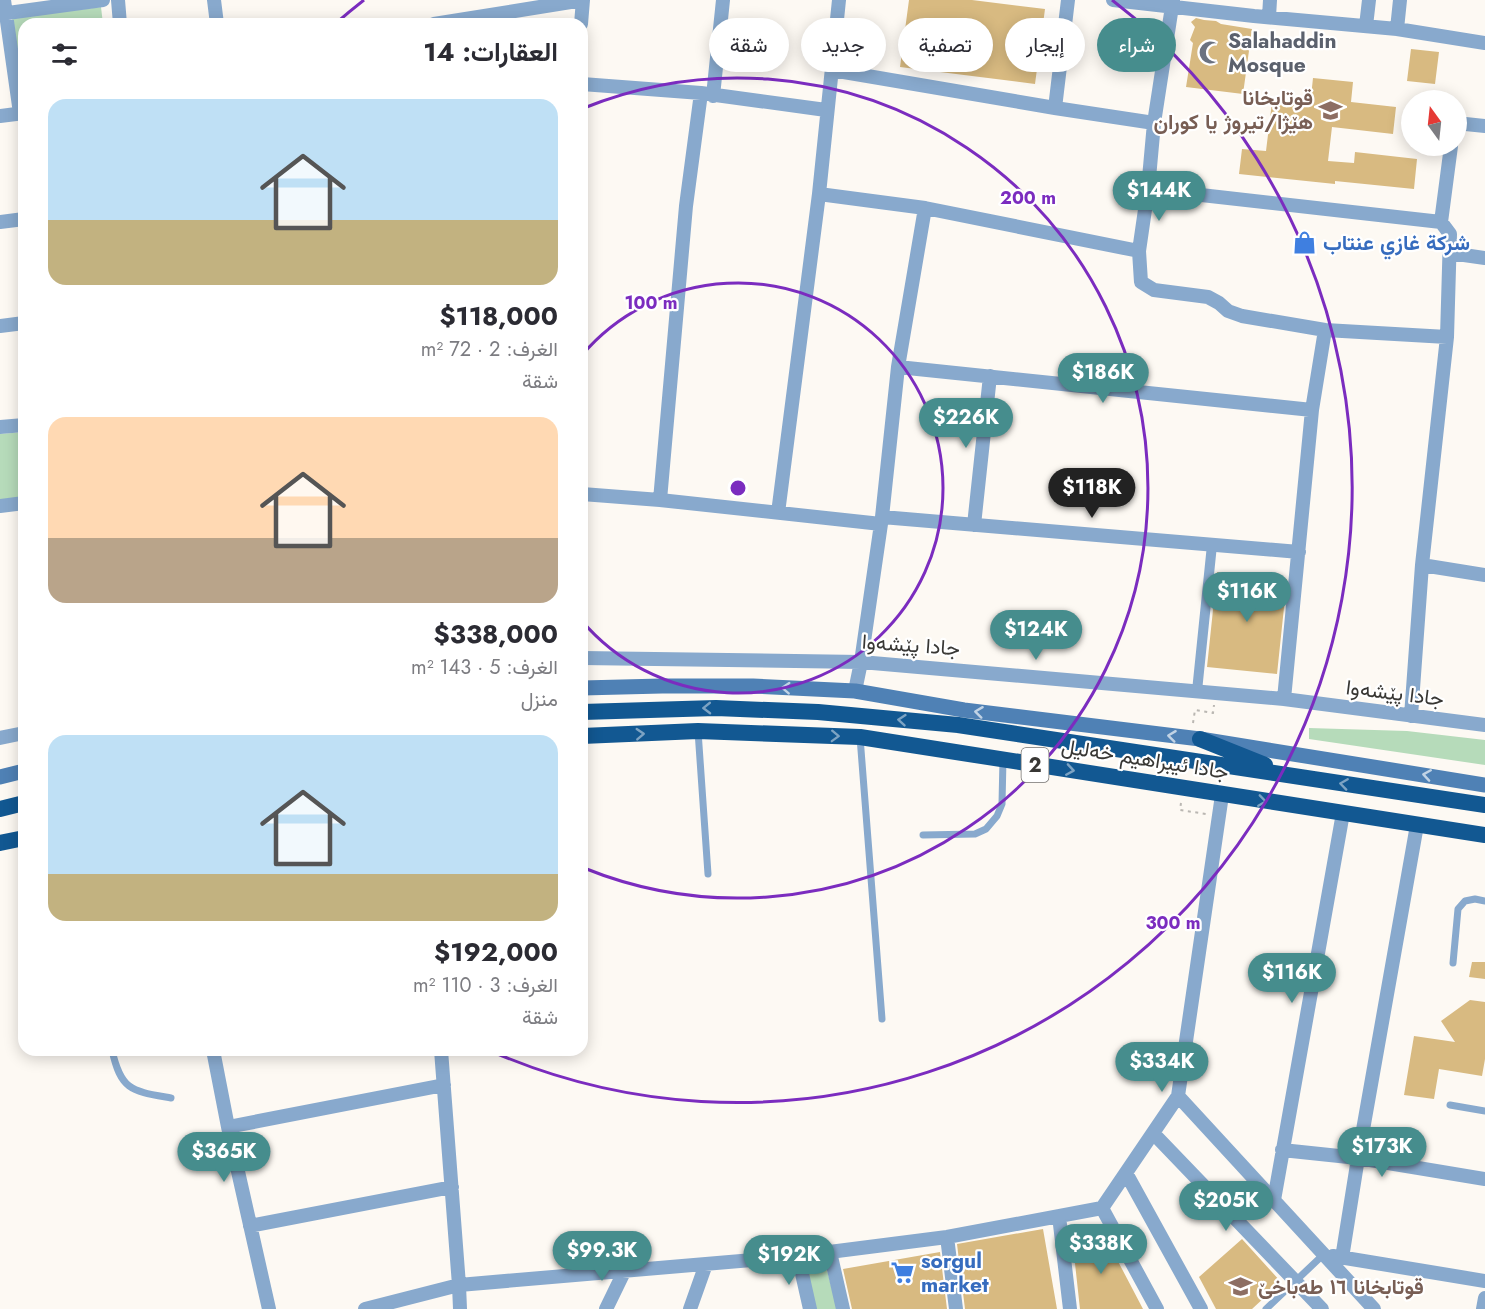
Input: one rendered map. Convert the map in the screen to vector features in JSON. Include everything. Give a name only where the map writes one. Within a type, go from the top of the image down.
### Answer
[{"type":"highway","name":"جادا ئیبراهیم خەلیل","points":[[588,712],[716,708],[818,712],[958,725],[1485,805]]},
{"type":"highway","name":"جادا ئیبراهیم خەلیل","points":[[588,736],[698,731],[860,737],[1485,835]]},
{"type":"highway","points":[[1200,739],[1306,778]]},
{"type":"highway","points":[[0,810],[18,805]]},
{"type":"highway","points":[[0,843],[18,839]]},
{"type":"main road","name":"جادا ئیبراهیم خەلیل","points":[[588,688],[753,686],[855,691],[964,710],[1200,739],[1485,785]]},
{"type":"main road","points":[[0,777],[18,772]]},
{"type":"street","points":[[18,91],[3,9],[103,0]]},
{"type":"street","points":[[118,0],[120,18]]},
{"type":"street","points":[[214,0],[216,18]]},
{"type":"street","points":[[472,18],[584,0],[582,18]]},
{"type":"street","points":[[660,500],[686,206],[723,0]]},
{"type":"street","points":[[837,18],[839,0]]},
{"type":"street","points":[[1054,108],[1068,0]]},
{"type":"street","points":[[1113,0],[1172,4],[1269,17],[1366,26],[1485,43]]},
{"type":"street","points":[[1269,0],[1269,17]]},
{"type":"street","points":[[1366,26],[1369,0]]},
{"type":"street","points":[[1398,30],[1400,0]]},
{"type":"street","points":[[1172,4],[1154,123],[1139,251],[1141,282],[1154,290],[1208,297],[1228,311],[1242,316],[1325,330],[1447,338]]},
{"type":"street","points":[[778,513],[819,194],[832,72]]},
{"type":"street","points":[[844,72],[1154,123]]},
{"type":"street","points":[[588,84],[707,94],[826,110]]},
{"type":"street","points":[[0,116],[18,114]]},
{"type":"street","points":[[1467,124],[1485,126]]},
{"type":"street","points":[[1411,716],[1422,565],[1447,338],[1450,234],[1441,222],[1450,156]]},
{"type":"street","points":[[1148,189],[1441,222]]},
{"type":"street","points":[[819,194],[926,208],[1139,251]]},
{"type":"street","points":[[855,691],[882,520],[898,367],[926,208]]},
{"type":"street","points":[[0,222],[18,220]]},
{"type":"street","points":[[1450,253],[1485,258]]},
{"type":"street","points":[[0,326],[18,324]]},
{"type":"street","points":[[1284,699],[1312,410],[1325,330]]},
{"type":"street","points":[[898,367],[1312,410]]},
{"type":"street","points":[[974,525],[990,376]]},
{"type":"street","points":[[0,428],[18,426]]},
{"type":"street","points":[[588,494],[778,513],[974,525],[1299,552]]},
{"type":"street","points":[[0,506],[18,504]]},
{"type":"street","points":[[1197,692],[1212,545]]},
{"type":"street","points":[[1422,565],[1485,574]]},
{"type":"street","name":"جادا پێشەوا","points":[[588,658],[861,662],[1284,699],[1485,725]]},
{"type":"street","points":[[0,738],[18,734]]},
{"type":"street","points":[[365,1309],[459,1285],[798,1256],[947,1238],[1102,1208],[1178,1096],[1222,795]]},
{"type":"street","points":[[1274,1200],[1343,813]]},
{"type":"street","points":[[1342,1258],[1417,825]]},
{"type":"street","points":[[214,1056],[269,1309]]},
{"type":"street","points":[[442,1056],[460,1309]]},
{"type":"street","points":[[228,1127],[444,1085]]},
{"type":"street","points":[[1178,1096],[1374,1309]]},
{"type":"street","points":[[1153,1133],[1322,1309]]},
{"type":"street","points":[[1282,1150],[1358,1158],[1485,1179]]},
{"type":"street","points":[[1126,1173],[1201,1309]]},
{"type":"street","points":[[250,1226],[452,1187]]},
{"type":"street","points":[[1102,1208],[1157,1309]]},
{"type":"street","points":[[1059,1216],[1070,1309]]},
{"type":"street","points":[[947,1238],[956,1309]]},
{"type":"street","points":[[830,1252],[843,1309]]},
{"type":"street","points":[[1324,1254],[1485,1281]]},
{"type":"street","points":[[798,1256],[810,1309]]},
{"type":"street","points":[[690,1309],[706,1264]]},
{"type":"street","points":[[606,1309],[626,1270]]},
{"type":"street","points":[[1483,1309],[1485,1298]]},
{"type":"lane","points":[[698,731],[708,874]]},
{"type":"lane","points":[[860,737],[882,1019]]},
{"type":"lane","points":[[923,835],[975,834],[986,829],[997,816],[1002,804],[1004,759]]},
{"type":"lane","points":[[1453,963],[1458,909],[1465,901],[1485,901]]},
{"type":"lane","points":[[114,1056],[122,1082],[140,1092],[171,1098]]},
{"type":"lane","points":[[1450,1105],[1485,1111]]},
{"type":"lane","points":[[1266,1309],[1324,1254]]},
{"type":"path","points":[[1196,710],[1213,713]]},
{"type":"path","points":[[1180,810],[1196,813]]},
{"type":"green space","points":[[101,7],[102,18],[18,18],[18,62],[12,18]]},
{"type":"green space","points":[[18,432],[18,499],[0,501],[0,434]]},
{"type":"green space","points":[[1309,728],[1407,731],[1485,740],[1485,765],[1309,739]]},
{"type":"green space","points":[[816,1262],[826,1266],[837,1309],[816,1309],[807,1271]]},
{"type":"building","points":[[909,0],[972,0],[1045,9],[1044,18],[1005,18],[1005,72],[1037,72],[1035,84],[940,72],[993,72],[993,18],[907,18]]},
{"type":"building","points":[[1196,18],[1252,29],[1243,94],[1186,87],[1193,43],[1190,40],[1195,27],[1191,22]]},
{"type":"building","points":[[1411,49],[1439,52],[1435,84],[1407,81]]},
{"type":"building","points":[[1313,78],[1353,82],[1351,102],[1396,107],[1393,134],[1332,127],[1328,161],[1354,163],[1355,152],[1417,159],[1414,189],[1239,174],[1242,149],[1266,151],[1272,102],[1310,106]]},
{"type":"building","points":[[1217,572],[1287,579],[1277,674],[1207,667]]},
{"type":"building","points":[[1472,962],[1485,962],[1485,979],[1469,977]]},
{"type":"building","points":[[1470,1000],[1485,1002],[1485,1059],[1482,1076],[1439,1069],[1434,1099],[1404,1095],[1414,1036],[1455,1042],[1441,1021]]},
{"type":"building","points":[[1100,1227],[1143,1309],[1080,1309],[1072,1236]]},
{"type":"building","points":[[1043,1229],[1057,1309],[965,1309],[957,1244]]},
{"type":"building","points":[[1242,1239],[1281,1282],[1252,1309],[1216,1309],[1199,1277]]},
{"type":"building","points":[[940,1252],[947,1309],[852,1309],[843,1269]]},
{"type":"place","name":"Salahaddin Mosque","points":[[1210,53]]},
{"type":"place","name":"قوتابخانا هێژا/تيروژ يا كوران","points":[[1331,110]]},
{"type":"place","name":"شركة غازي عنتاب","points":[[1305,243]]},
{"type":"place","name":"sorgul market","points":[[903,1273]]},
{"type":"place","name":"قوتابخانا ۱٦ طەباخێ","points":[[1240,1287]]}]
